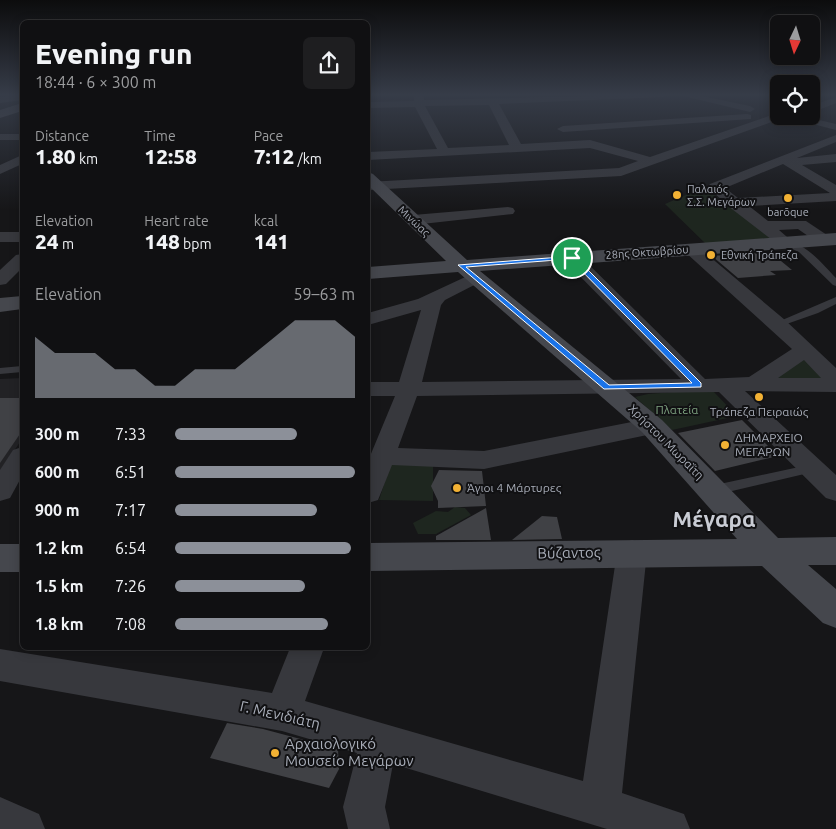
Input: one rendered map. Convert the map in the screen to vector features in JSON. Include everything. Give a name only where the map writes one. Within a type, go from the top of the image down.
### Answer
[{"type":"street","points":[[413,220],[511,215],[480,179],[451,151],[440,133]]},
{"type":"street","points":[[514,133],[517,148]]},
{"type":"street","points":[[697,133],[712,138]]},
{"type":"street","points":[[370,183],[621,172],[728,133]]},
{"type":"street","points":[[0,136],[20,136]]},
{"type":"street","points":[[786,243],[733,204],[715,187],[787,161],[836,138]]},
{"type":"street","points":[[370,156],[590,144],[652,161]]},
{"type":"street","points":[[787,161],[836,158]]},
{"type":"street","points":[[0,170],[20,160]]},
{"type":"street","points":[[787,161],[836,191]]},
{"type":"street","points":[[0,170],[20,169]]},
{"type":"street","name":"Μινώας","points":[[370,183],[469,271]]},
{"type":"street","points":[[733,204],[836,197]]},
{"type":"street","points":[[764,226],[801,224],[830,240]]},
{"type":"street","points":[[0,237],[20,237]]},
{"type":"street","name":"28ης Οκτωβρίου","points":[[370,272],[469,271],[572,258],[830,240]]},
{"type":"street","points":[[691,249],[778,324],[836,380]]},
{"type":"street","points":[[572,258],[698,385]]},
{"type":"street","points":[[0,280],[20,261]]},
{"type":"street","points":[[370,488],[409,388],[432,304],[469,271]]},
{"type":"street","name":"Χρήστου Μωραΐτη","points":[[469,271],[652,426],[714,490],[770,552],[836,612]]},
{"type":"street","points":[[370,318],[425,303],[438,297]]},
{"type":"street","points":[[754,384],[805,350]]},
{"type":"street","points":[[370,389],[607,388],[754,384],[836,385]]},
{"type":"street","points":[[725,385],[836,491]]},
{"type":"street","points":[[382,456],[484,460],[652,426]]},
{"type":"street","points":[[0,491],[20,459]]},
{"type":"street","name":"Βύζαντος","points":[[370,557],[632,552],[836,551]]},
{"type":"street","points":[[600,806],[632,552]]},
{"type":"street","points":[[0,558],[20,558]]},
{"type":"street","points":[[282,713],[306,650]]},
{"type":"street","name":"Γ. Μενιδιάτη","points":[[0,665],[282,713],[600,806],[668,829]]},
{"type":"street","points":[[360,822],[379,740]]},
{"type":"street","points":[[0,818],[24,829]]},
{"type":"lane","points":[[786,243],[802,250],[836,283]]},
{"type":"lane","points":[[778,324],[815,311],[836,300]]},
{"type":"lane","points":[[0,371],[20,369]]},
{"type":"lane","points":[[714,490],[813,468]]},
{"type":"shaded area","points":[[20,378],[20,442],[0,472],[0,379]]},
{"type":"green space","points":[[704,187],[776,241],[707,245],[665,204]]},
{"type":"green space","points":[[803,358],[830,384],[777,383],[775,375]]},
{"type":"green space","name":"Πλατεία","points":[[711,389],[737,416],[672,430],[635,397],[648,394]]},
{"type":"green space","points":[[391,463],[433,465],[433,501],[379,500]]},
{"type":"green space","points":[[455,507],[465,508],[471,515],[436,534],[418,534],[413,523],[436,511],[448,512]]},
{"type":"building","points":[[770,252],[792,270],[770,271],[776,275],[738,278],[712,256]]},
{"type":"building","points":[[0,398],[20,398],[20,434],[0,463]]},
{"type":"building","name":"ΔΗΜΑΡΧΕΙΟ ΜΕΓΑΡΩΝ","points":[[742,420],[778,456],[715,471],[678,433]]},
{"type":"building","name":"Άγιοι 4 Μάρτυρες","points":[[439,470],[482,471],[486,506],[438,508],[438,501],[431,486]]},
{"type":"building","points":[[486,508],[491,540],[436,540],[436,536]]},
{"type":"building","points":[[542,516],[557,517],[562,539],[512,540]]},
{"type":"building","name":"Αρχαιολογικό Μουσείο Μεγάρων","points":[[227,723],[263,729],[338,749],[339,769],[329,788],[210,758]]},
{"type":"place","name":"Παλαιός Σ.Σ. Μεγάρων","points":[[677,195]]},
{"type":"place","name":"barōque","points":[[788,198]]},
{"type":"place","name":"Εθνική Τράπεζα","points":[[711,255]]},
{"type":"place","name":"Τράπεζα Πειραιώς","points":[[759,397]]},
{"type":"place","name":"ΔΗΜΑΡΧΕΙΟ ΜΕΓΑΡΩΝ","points":[[725,445]]},
{"type":"place","name":"Άγιοι 4 Μάρτυρες","points":[[457,488]]},
{"type":"place","name":"Αρχαιολογικό Μουσείο Μεγάρων","points":[[275,753]]},
{"type":"district","name":"Μέγαρα","points":[[714,519]]},
{"type":"route","points":[[572,258],[698,385],[607,388],[461,265],[572,258]]}]
